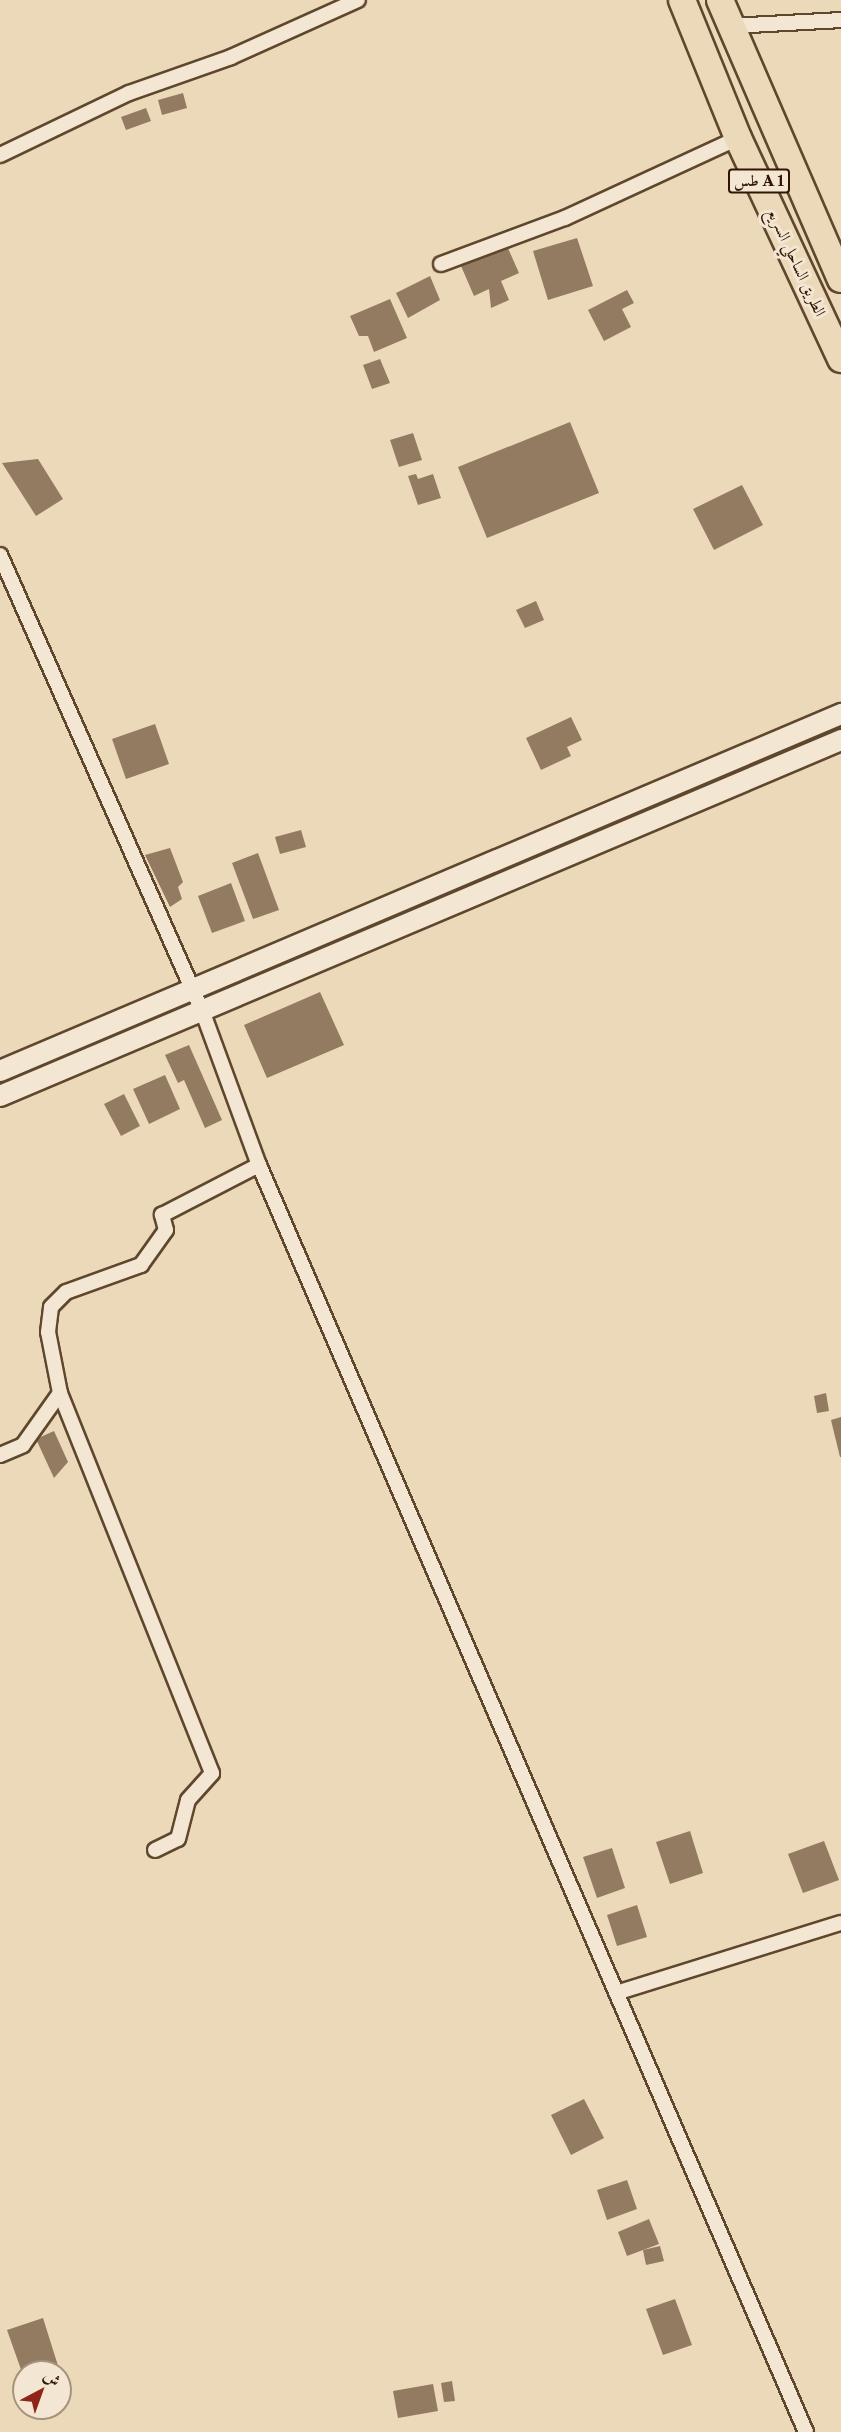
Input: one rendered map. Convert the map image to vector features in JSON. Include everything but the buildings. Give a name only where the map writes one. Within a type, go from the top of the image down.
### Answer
[{"type":"highway","name":"الطريق الساحلي السريع","points":[[682,0],[738,138],[841,359]]},
{"type":"highway","name":"الطريق الساحلي السريع","points":[[720,0],[841,279]]},
{"type":"street","points":[[0,155],[129,93],[231,57],[358,0]]},
{"type":"street","points":[[731,26],[841,20]]},
{"type":"street","points":[[441,264],[565,218],[738,138]]},
{"type":"street","points":[[0,555],[203,1013],[260,1165],[619,1992],[806,2432]]},
{"type":"street","points":[[0,1071],[841,714]]},
{"type":"street","points":[[0,1096],[203,1013],[743,779],[841,740]]},
{"type":"street","points":[[737,758],[743,779]]},
{"type":"street","points":[[355,919],[367,942]]},
{"type":"street","points":[[155,1850],[178,1839],[188,1800],[212,1773],[60,1393],[48,1332],[51,1307],[66,1292],[141,1265],[166,1230],[162,1215],[260,1165]]},
{"type":"street","points":[[0,1455],[23,1445],[60,1393]]},
{"type":"street","points":[[619,1992],[841,1923]]}]
